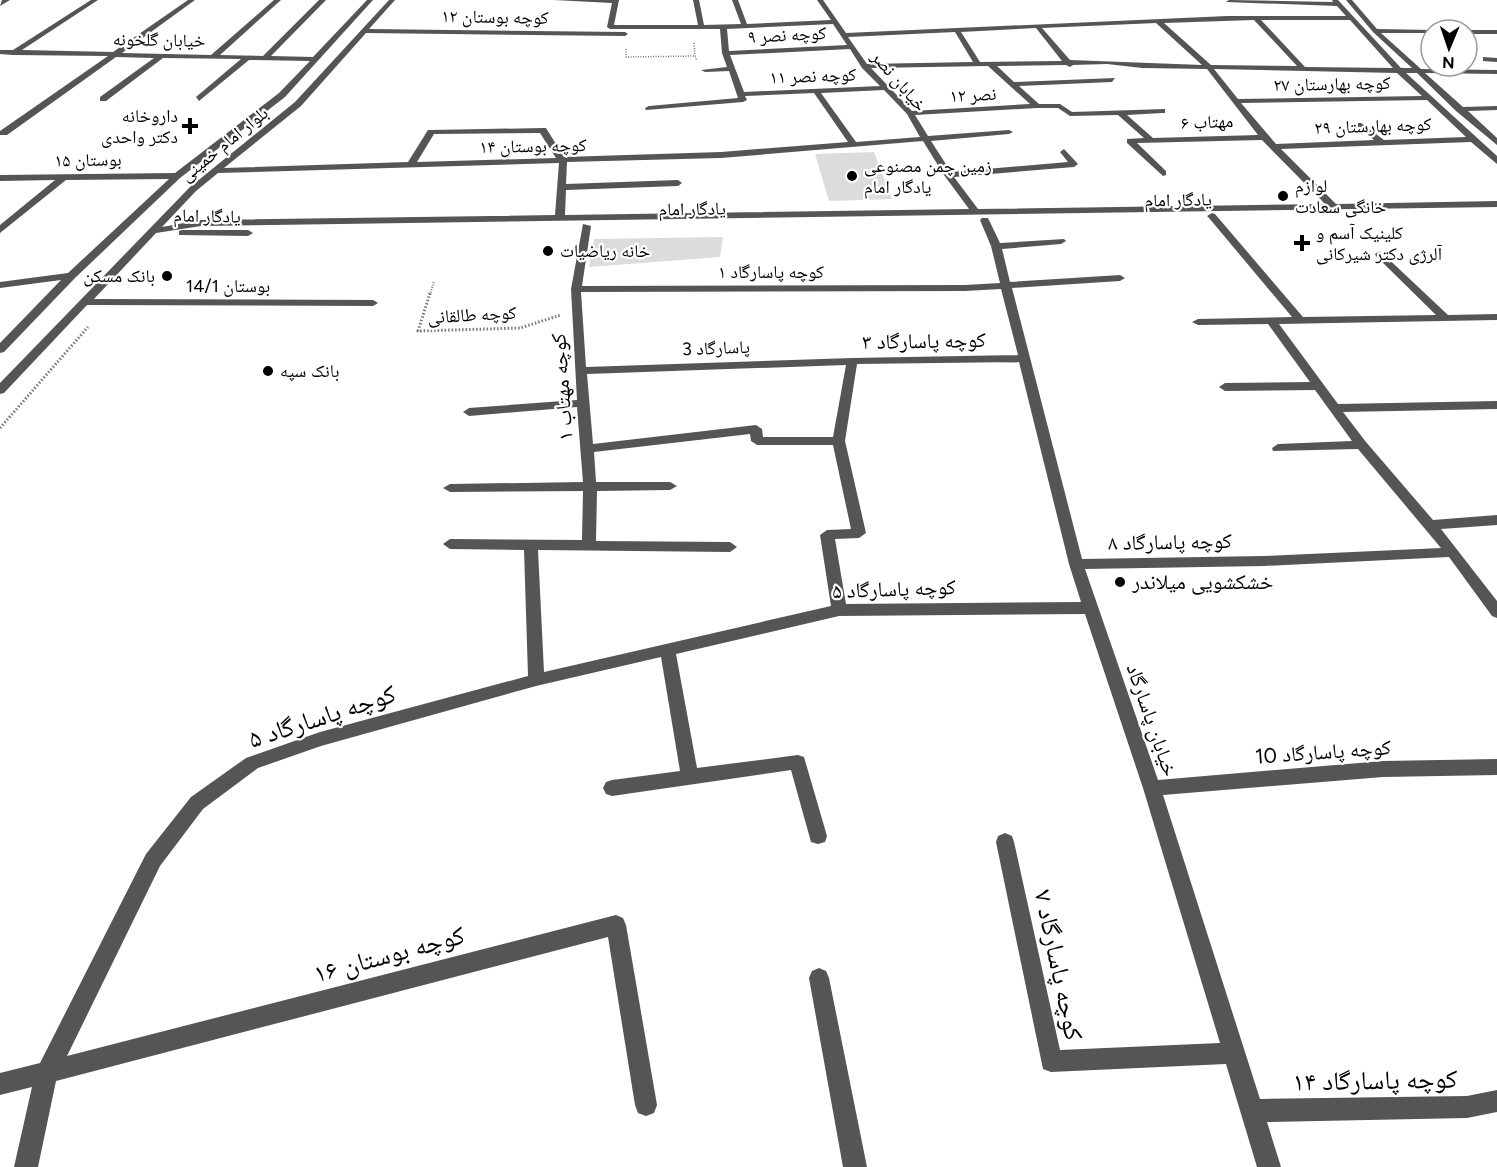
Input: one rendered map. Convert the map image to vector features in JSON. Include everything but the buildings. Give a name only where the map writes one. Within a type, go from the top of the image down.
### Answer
[{"type":"street","points":[[0,4],[7,0]]},
{"type":"street","points":[[0,61],[95,0]]},
{"type":"street","points":[[0,133],[4,133],[192,0]]},
{"type":"street","points":[[214,56],[278,0]]},
{"type":"street","points":[[265,58],[323,0]]},
{"type":"street","name":"بلوار امام خمینی","points":[[0,350],[71,276],[177,176],[282,94],[370,0]]},
{"type":"street","name":"بلوار امام خمینی","points":[[0,390],[83,302],[213,171],[298,104],[393,0]]},
{"type":"street","points":[[557,0],[616,0],[610,27],[723,27],[835,22]]},
{"type":"street","points":[[696,0],[701,26]]},
{"type":"street","points":[[735,0],[745,26]]},
{"type":"street","name":"خیابان نصر","points":[[820,0],[865,66],[910,113],[948,175],[975,211]]},
{"type":"street","points":[[1349,0],[1375,31],[1459,109],[1493,134],[1497,142]]},
{"type":"street","points":[[1229,3],[1336,2],[1427,98],[1497,161]]},
{"type":"street","points":[[355,18],[376,18]]},
{"type":"street","points":[[1256,18],[1302,67]]},
{"type":"street","points":[[842,34],[1158,21],[1350,18]]},
{"type":"street","points":[[1158,21],[1208,66],[1238,101],[1264,137],[1334,206]]},
{"type":"street","points":[[1037,26],[1070,65]]},
{"type":"street","points":[[723,27],[726,53],[740,94]]},
{"type":"street","name":"کوچه بوستان ۱۲","points":[[339,35],[494,29],[625,34]]},
{"type":"street","points":[[957,30],[978,64]]},
{"type":"street","points":[[1375,31],[1419,31]]},
{"type":"street","points":[[1479,32],[1497,32]]},
{"type":"street","name":"کوچه نصر ۹","points":[[726,53],[850,47]]},
{"type":"street","name":"خیابان گلخونه","points":[[0,52],[317,59]]},
{"type":"street","points":[[103,99],[162,55]]},
{"type":"street","points":[[199,99],[248,57]]},
{"type":"street","points":[[1486,59],[1497,60]]},
{"type":"street","points":[[865,66],[1070,65],[1107,62],[1497,72]]},
{"type":"street","points":[[990,64],[1037,106],[1060,106],[1070,114],[1162,111]]},
{"type":"street","points":[[705,70],[732,69]]},
{"type":"street","points":[[956,74],[999,73]]},
{"type":"street","points":[[1010,84],[1112,80]]},
{"type":"street","name":"کوچه نصر ۱۱","points":[[650,108],[743,100],[740,94],[886,88]]},
{"type":"street","points":[[816,90],[855,146]]},
{"type":"street","name":"کوچه بهارستان ۲۷","points":[[1238,101],[1427,98]]},
{"type":"street","name":"نصر ۱۲","points":[[910,113],[1037,106]]},
{"type":"street","points":[[1459,109],[1497,108]]},
{"type":"street","name":"مهتاب ۶","points":[[1120,112],[1150,140]]},
{"type":"street","points":[[1361,125],[1381,142]]},
{"type":"street","points":[[411,165],[431,132],[543,130],[563,162],[560,218]]},
{"type":"street","name":"کوچه بوستان ۱۴","points":[[213,171],[563,162],[855,146],[1010,132]]},
{"type":"street","name":"مهتاب ۶","points":[[1163,173],[1130,141],[1264,137]]},
{"type":"street","name":"کوچه بهارستان ۲۹","points":[[1274,147],[1473,139]]},
{"type":"street","points":[[948,175],[1074,164],[1064,152]]},
{"type":"street","name":"بوستان ۱۵","points":[[0,178],[177,176]]},
{"type":"street","points":[[0,230],[64,177]]},
{"type":"street","points":[[562,187],[678,183]]},
{"type":"street","name":"یادگار امام","points":[[153,231],[192,234],[586,226],[975,211],[1497,204]]},
{"type":"street","name":"یادگار امام","points":[[153,231],[201,223],[560,218],[985,220],[1497,212]]},
{"type":"street","points":[[1212,216],[1300,320]]},
{"type":"street","name":"خیابان پاسارگاد","points":[[985,220],[996,246],[1076,564],[1152,788],[1269,1167]]},
{"type":"street","name":"کوچه مهتاب ۱","points":[[586,226],[576,289],[576,310],[591,488],[589,546]]},
{"type":"street","points":[[996,246],[1061,241]]},
{"type":"street","points":[[1380,254],[1444,316]]},
{"type":"street","points":[[0,285],[71,276]]},
{"type":"street","name":"کوچه پاسارگاد ۱","points":[[576,289],[965,288],[1120,278]]},
{"type":"street","name":"بوستان 14/1","points":[[83,302],[373,303]]},
{"type":"street","points":[[1198,322],[1444,316],[1497,317]]},
{"type":"street","points":[[1271,321],[1361,445],[1453,552],[1497,612]]},
{"type":"street","name":"کوچه پاسارگاد ۳","points":[[839,610],[827,535],[859,532],[839,441],[852,361],[1025,358]]},
{"type":"street","name":"پاسارگاد 3","points":[[582,371],[852,361]]},
{"type":"street","points":[[1225,387],[1320,386]]},
{"type":"street","points":[[470,412],[585,403]]},
{"type":"street","points":[[1334,408],[1497,405]]},
{"type":"street","points":[[586,449],[756,429],[757,441],[839,441]]},
{"type":"street","points":[[1278,448],[1361,445]]},
{"type":"street","points":[[450,488],[670,486]]},
{"type":"street","points":[[1429,525],[1497,520]]},
{"type":"street","points":[[450,544],[730,547]]},
{"type":"street","points":[[531,545],[536,680]]},
{"type":"street","name":"کوچه پاسارگاد ۸","points":[[1076,564],[1264,561],[1453,552]]},
{"type":"street","name":"کوچه پاسارگاد ۵","points":[[26,1167],[47,1072],[153,860],[197,803],[252,763],[310,742],[536,680],[839,610],[1090,608]]},
{"type":"street","points":[[667,648],[690,778]]},
{"type":"street","points":[[612,788],[798,762],[818,836]]},
{"type":"street","name":"کوچه پاسارگاد 10","points":[[1152,788],[1383,769],[1497,767]]},
{"type":"street","name":"کوچه پاسارگاد ۷","points":[[1005,842],[1051,1061],[1235,1053]]},
{"type":"street","name":"کوچه بوستان ۱۶","points":[[0,1084],[616,925],[645,1105]]},
{"type":"street","points":[[819,978],[855,1167]]},
{"type":"street","name":"کوچه پاسارگاد ۱۴","points":[[1253,1111],[1467,1107],[1497,1101]]},
{"type":"path","points":[[625,34],[626,57],[695,56]]},
{"type":"path","points":[[693,43],[700,68],[705,70]]},
{"type":"path","name":"کوچه طالقانی","points":[[434,281],[418,331],[519,328],[576,310]]},
{"type":"shaded area","name":"زمین چمن مصنوعی یادگار امام","points":[[874,152],[892,199],[829,201],[815,154]]},
{"type":"shaded area","points":[[723,237],[720,257],[589,267],[594,239]]},
{"type":"place","name":"داروخانه دکتر واحدی","points":[[190,126]]},
{"type":"place","name":"زمین چمن مصنوعی یادگار امام","points":[[852,176]]},
{"type":"place","name":"لوازم خانگی سعادت","points":[[1283,196]]},
{"type":"place","name":"کلینیک آسم و آلرژی دکتر شیرکانی","points":[[1302,243]]},
{"type":"place","name":"خانه ریاضیات","points":[[548,251]]},
{"type":"place","name":"بانک مسکن","points":[[167,276]]},
{"type":"place","name":"بانک سپه","points":[[268,371]]},
{"type":"place","name":"خشکشویی میلاندر","points":[[1120,582]]}]
